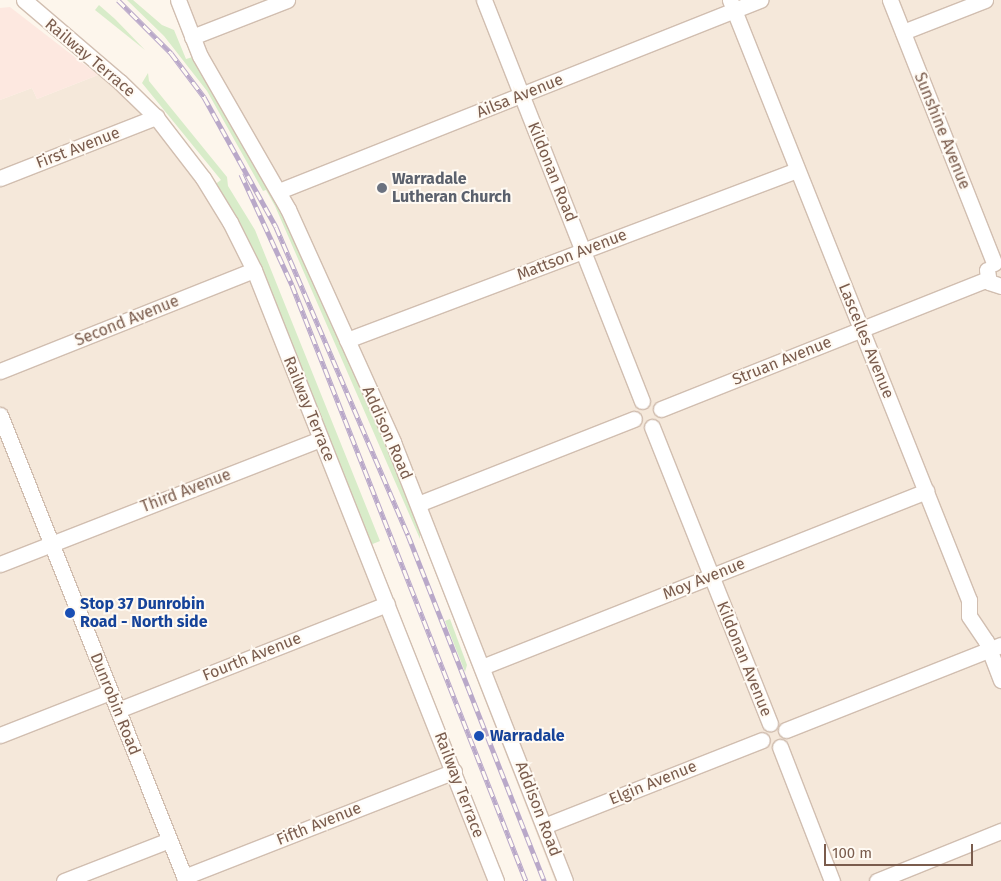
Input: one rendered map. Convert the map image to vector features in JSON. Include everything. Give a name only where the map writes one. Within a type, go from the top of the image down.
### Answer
[{"type":"street","name":"Addison Road","points":[[178,0],[200,56],[279,191],[347,340],[418,504],[565,881]]},
{"type":"street","points":[[192,37],[287,0]]},
{"type":"street","name":"Kildonan Road","points":[[484,0],[642,400]]},
{"type":"street","name":"Ailsa Avenue","points":[[279,191],[522,95],[732,5],[760,0]]},
{"type":"street","name":"Sunshine Avenue","points":[[890,0],[998,263]]},
{"type":"street","points":[[903,32],[985,0]]},
{"type":"street","name":"Railway Terrace","points":[[28,5],[97,62],[156,118],[203,178],[254,270],[496,881]]},
{"type":"street","name":"Lascelles Avenue","points":[[732,5],[969,600],[969,616],[995,647],[1001,680]]},
{"type":"street","name":"First Avenue","points":[[0,178],[156,118]]},
{"type":"street","name":"Mattson Avenue","points":[[347,340],[797,170]]},
{"type":"street","points":[[998,263],[988,268],[987,279],[992,284],[1001,286]]},
{"type":"street","name":"Second Avenue","points":[[0,371],[254,270]]},
{"type":"street","name":"Struan Avenue","points":[[661,409],[987,279]]},
{"type":"street","points":[[642,400],[656,402],[661,409],[661,417],[652,427],[644,428],[634,419],[634,411],[642,400]]},
{"type":"street","name":"Dunrobin Road","points":[[0,415],[185,879]]},
{"type":"street","points":[[418,504],[634,419]]},
{"type":"street","name":"Kildonan Avenue","points":[[652,427],[770,723]]},
{"type":"street","name":"Third Avenue","points":[[0,564],[321,439]]},
{"type":"street","name":"Moy Avenue","points":[[482,667],[926,491]]},
{"type":"street","name":"Fourth Avenue","points":[[118,710],[387,604]]},
{"type":"street","points":[[786,730],[995,647]]},
{"type":"street","points":[[0,735],[110,692]]},
{"type":"street","points":[[770,723],[778,723],[786,730],[787,738],[780,746],[772,748],[762,740],[764,728],[770,723]]},
{"type":"street","name":"Elgin Avenue","points":[[544,826],[762,740]]},
{"type":"street","points":[[780,746],[832,881]]},
{"type":"street","name":"Fifth Avenue","points":[[185,879],[454,771]]},
{"type":"street","points":[[877,881],[1001,831]]},
{"type":"street","points":[[64,881],[169,840]]},
{"type":"shaded area","points":[[172,0],[1001,0],[1001,881],[555,881],[387,448],[286,220],[197,67]]},
{"type":"shaded area","points":[[10,7],[98,75],[37,99],[32,88],[0,100],[0,8]]},
{"type":"shaded area","points":[[108,64],[214,185],[502,881],[0,881],[0,100],[32,88],[37,99],[98,75]]},
{"type":"green space","points":[[127,0],[133,0],[162,25],[174,30],[186,59],[193,57],[286,220],[387,448],[420,531],[420,539],[275,206],[266,190],[263,191],[207,91],[164,36]]},
{"type":"green space","points":[[99,5],[115,19],[145,50],[95,10]]},
{"type":"green space","points":[[148,73],[149,81],[227,177],[228,186],[255,230],[380,541],[370,545],[214,185],[221,180],[142,83]]},
{"type":"green space","points":[[450,619],[467,665],[465,672],[445,621]]},
{"type":"railway","points":[[118,0],[171,53],[204,97],[276,227],[408,535],[544,881]]},
{"type":"railway","points":[[241,174],[292,285],[526,881]]},
{"type":"place","name":"Warradale Lutheran Church","points":[[382,188]]},
{"type":"place","name":"Stop 37 Dunrobin Road - North side","points":[[70,613]]},
{"type":"place","name":"Warradale","points":[[479,736]]}]
